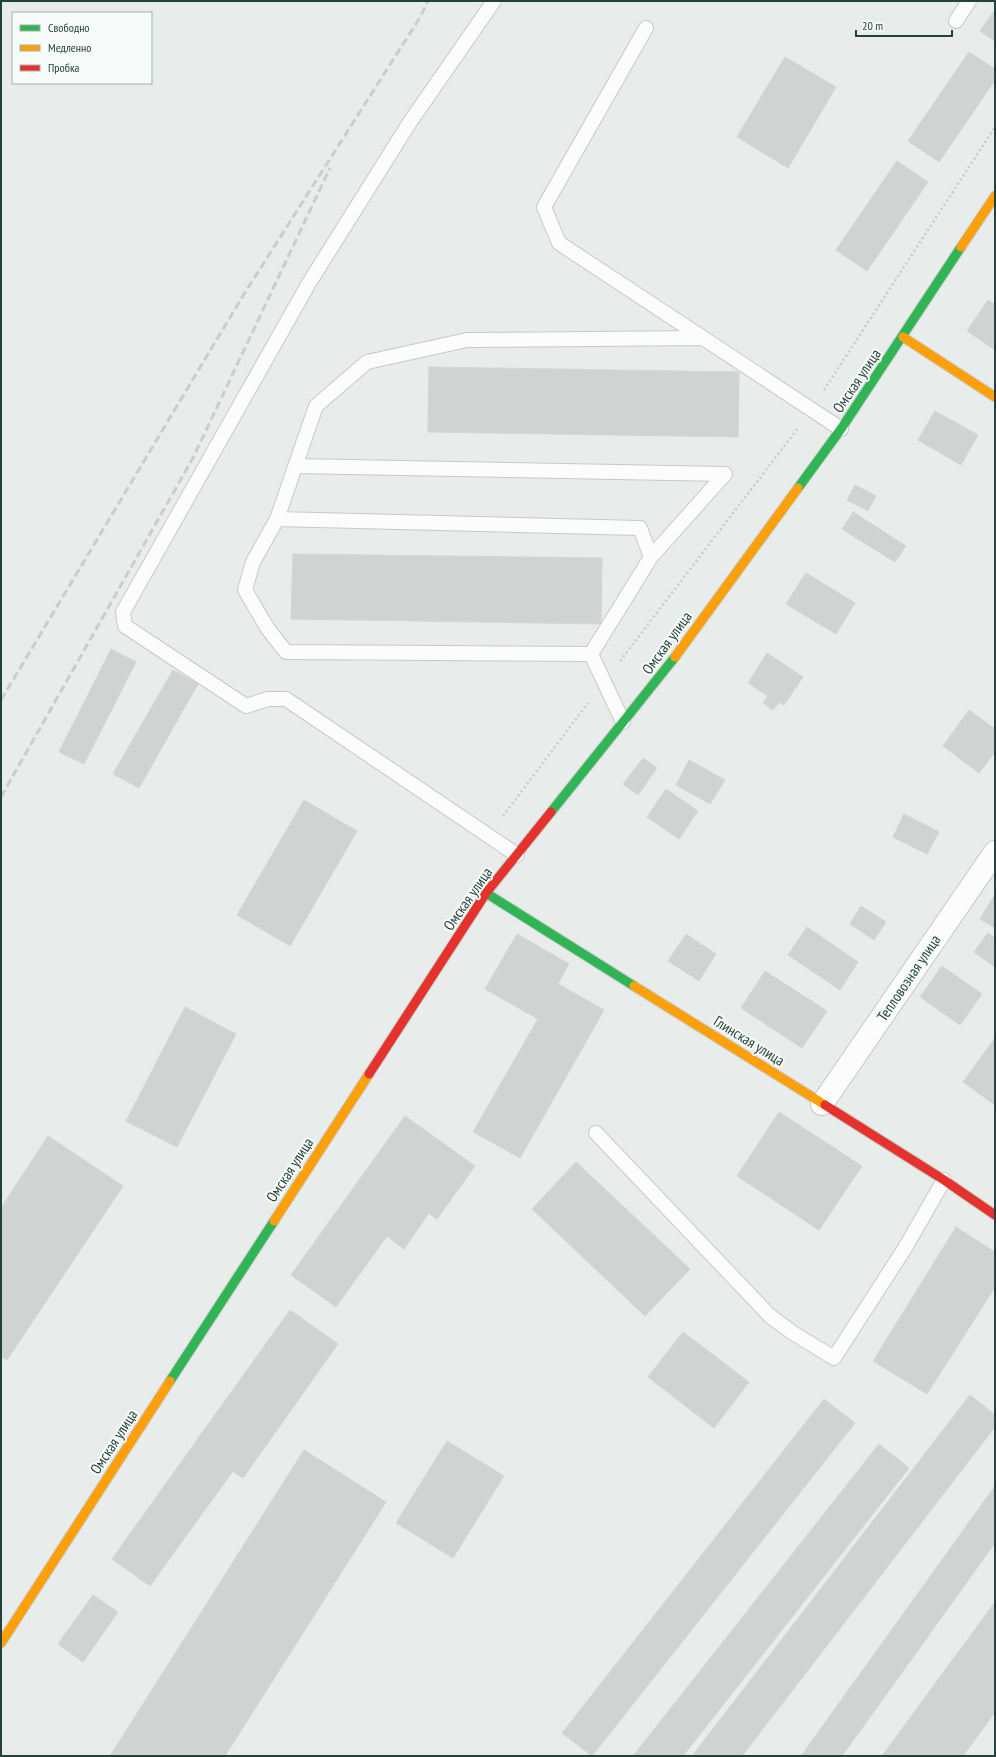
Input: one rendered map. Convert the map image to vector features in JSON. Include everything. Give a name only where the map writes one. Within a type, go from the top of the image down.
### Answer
[{"type":"main road","name":"Омская улица","points":[[1,1643],[486,893],[666,669],[841,429],[995,196]]},
{"type":"main road","points":[[903,337],[995,396]]},
{"type":"main road","name":"Глинская улица","points":[[486,893],[944,1180],[995,1215]]},
{"type":"street","name":"Тепловозная улица","points":[[822,1104],[995,852]]},
{"type":"lane","points":[[494,1],[410,122],[309,283],[124,612],[125,626],[246,706],[268,699],[286,699],[517,855]]},
{"type":"lane","points":[[956,21],[969,1]]},
{"type":"lane","points":[[646,28],[544,207],[559,243],[841,429]]},
{"type":"lane","points":[[591,654],[286,652],[268,629],[245,590],[253,562],[277,519],[316,406],[367,362],[467,340],[702,338]]},
{"type":"lane","points":[[295,466],[725,474],[651,557],[591,654]]},
{"type":"lane","points":[[277,519],[640,528],[651,557]]},
{"type":"lane","points":[[591,654],[623,722]]},
{"type":"lane","points":[[596,1133],[770,1316],[793,1334],[834,1358],[905,1248],[944,1180]]},
{"type":"path","points":[[488,835],[811,410],[995,127]]},
{"type":"building","points":[[995,10],[995,41],[980,31]]},
{"type":"building","points":[[969,52],[995,69],[995,80],[939,162],[908,141]]},
{"type":"building","points":[[785,57],[836,87],[788,168],[737,137]]},
{"type":"building","points":[[897,161],[928,182],[867,271],[836,250]]},
{"type":"building","points":[[988,300],[995,305],[995,350],[967,331]]},
{"type":"building","points":[[429,367],[739,372],[738,437],[428,432]]},
{"type":"building","points":[[935,411],[978,435],[961,465],[918,440]]},
{"type":"building","points":[[855,485],[876,496],[868,511],[847,500]]},
{"type":"building","points":[[853,512],[906,546],[895,562],[842,529]]},
{"type":"building","points":[[293,554],[602,558],[601,624],[291,619]]},
{"type":"building","points":[[806,573],[855,603],[836,634],[786,604]]},
{"type":"building","points":[[111,649],[136,662],[84,764],[59,752]]},
{"type":"building","points":[[767,653],[803,677],[784,705],[779,702],[773,710],[763,703],[768,696],[748,683]]},
{"type":"building","points":[[173,670],[198,684],[139,788],[113,774]]},
{"type":"building","points":[[969,710],[995,729],[995,752],[979,773],[943,746]]},
{"type":"building","points":[[643,758],[657,768],[638,795],[623,784]]},
{"type":"building","points":[[689,760],[725,780],[710,804],[676,785]]},
{"type":"building","points":[[666,789],[698,811],[679,839],[647,817]]},
{"type":"building","points":[[304,800],[357,831],[290,946],[237,915]]},
{"type":"building","points":[[904,814],[939,832],[927,854],[893,837]]},
{"type":"building","points":[[995,894],[995,928],[980,919]]},
{"type":"building","points":[[861,906],[886,922],[874,940],[850,924]]},
{"type":"building","points":[[807,927],[858,962],[840,990],[788,955]]},
{"type":"building","points":[[988,933],[995,938],[995,967],[974,952]]},
{"type":"building","points":[[517,934],[569,964],[538,1019],[485,989]]},
{"type":"building","points":[[686,934],[716,954],[699,981],[668,961]]},
{"type":"building","points":[[942,966],[982,994],[960,1025],[920,997]]},
{"type":"building","points":[[765,971],[827,1011],[802,1048],[741,1008]]},
{"type":"building","points":[[558,984],[604,1010],[520,1158],[473,1132]]},
{"type":"building","points":[[185,1007],[236,1034],[177,1147],[126,1121]]},
{"type":"building","points":[[995,1038],[995,1105],[963,1082]]},
{"type":"building","points":[[779,1112],[862,1166],[819,1230],[737,1176]]},
{"type":"building","points":[[405,1116],[475,1166],[437,1219],[367,1169]]},
{"type":"building","points":[[48,1136],[123,1186],[7,1360],[1,1357],[1,1208]]},
{"type":"building","points":[[576,1162],[690,1269],[645,1316],[532,1209]]},
{"type":"building","points":[[367,1169],[429,1213],[404,1249],[387,1236],[336,1307],[291,1275]]},
{"type":"building","points":[[956,1227],[995,1252],[995,1287],[927,1394],[873,1361]]},
{"type":"building","points":[[290,1310],[338,1344],[243,1478],[194,1444]]},
{"type":"building","points":[[683,1332],[749,1382],[714,1428],[648,1377]]},
{"type":"building","points":[[970,1395],[995,1415],[995,1427],[742,1756],[692,1756]]},
{"type":"building","points":[[824,1399],[855,1423],[592,1756],[562,1733]]},
{"type":"building","points":[[447,1441],[504,1476],[453,1558],[396,1523]]},
{"type":"building","points":[[194,1444],[233,1471],[150,1586],[112,1559]]},
{"type":"building","points":[[879,1444],[909,1468],[683,1756],[633,1756]]},
{"type":"building","points":[[304,1450],[386,1502],[225,1756],[110,1756]]},
{"type":"building","points":[[995,1486],[995,1543],[842,1756],[801,1756]]},
{"type":"building","points":[[93,1595],[118,1612],[83,1662],[58,1644]]},
{"type":"building","points":[[995,1602],[995,1712],[963,1756],[882,1756]]},
{"type":"railway","points":[[1,700],[244,294],[419,19],[428,1]]},
{"type":"railway","points":[[1,797],[193,458],[330,168]]},
{"type":"traffic: fast","points":[[798,488],[841,429],[961,247]]},
{"type":"traffic: fast","points":[[551,812],[675,657]]},
{"type":"traffic: fast","points":[[486,893],[634,986]]},
{"type":"traffic: fast","points":[[170,1381],[274,1221]]},
{"type":"traffic: slow","points":[[961,247],[995,196]]},
{"type":"traffic: slow","points":[[903,337],[995,397]]},
{"type":"traffic: slow","points":[[675,657],[798,488]]},
{"type":"traffic: slow","points":[[634,986],[825,1105]]},
{"type":"traffic: slow","points":[[274,1221],[369,1074]]},
{"type":"traffic: slow","points":[[1,1643],[170,1381]]},
{"type":"traffic: jam","points":[[369,1074],[486,893],[551,812]]},
{"type":"traffic: jam","points":[[825,1105],[944,1180],[995,1215]]}]
